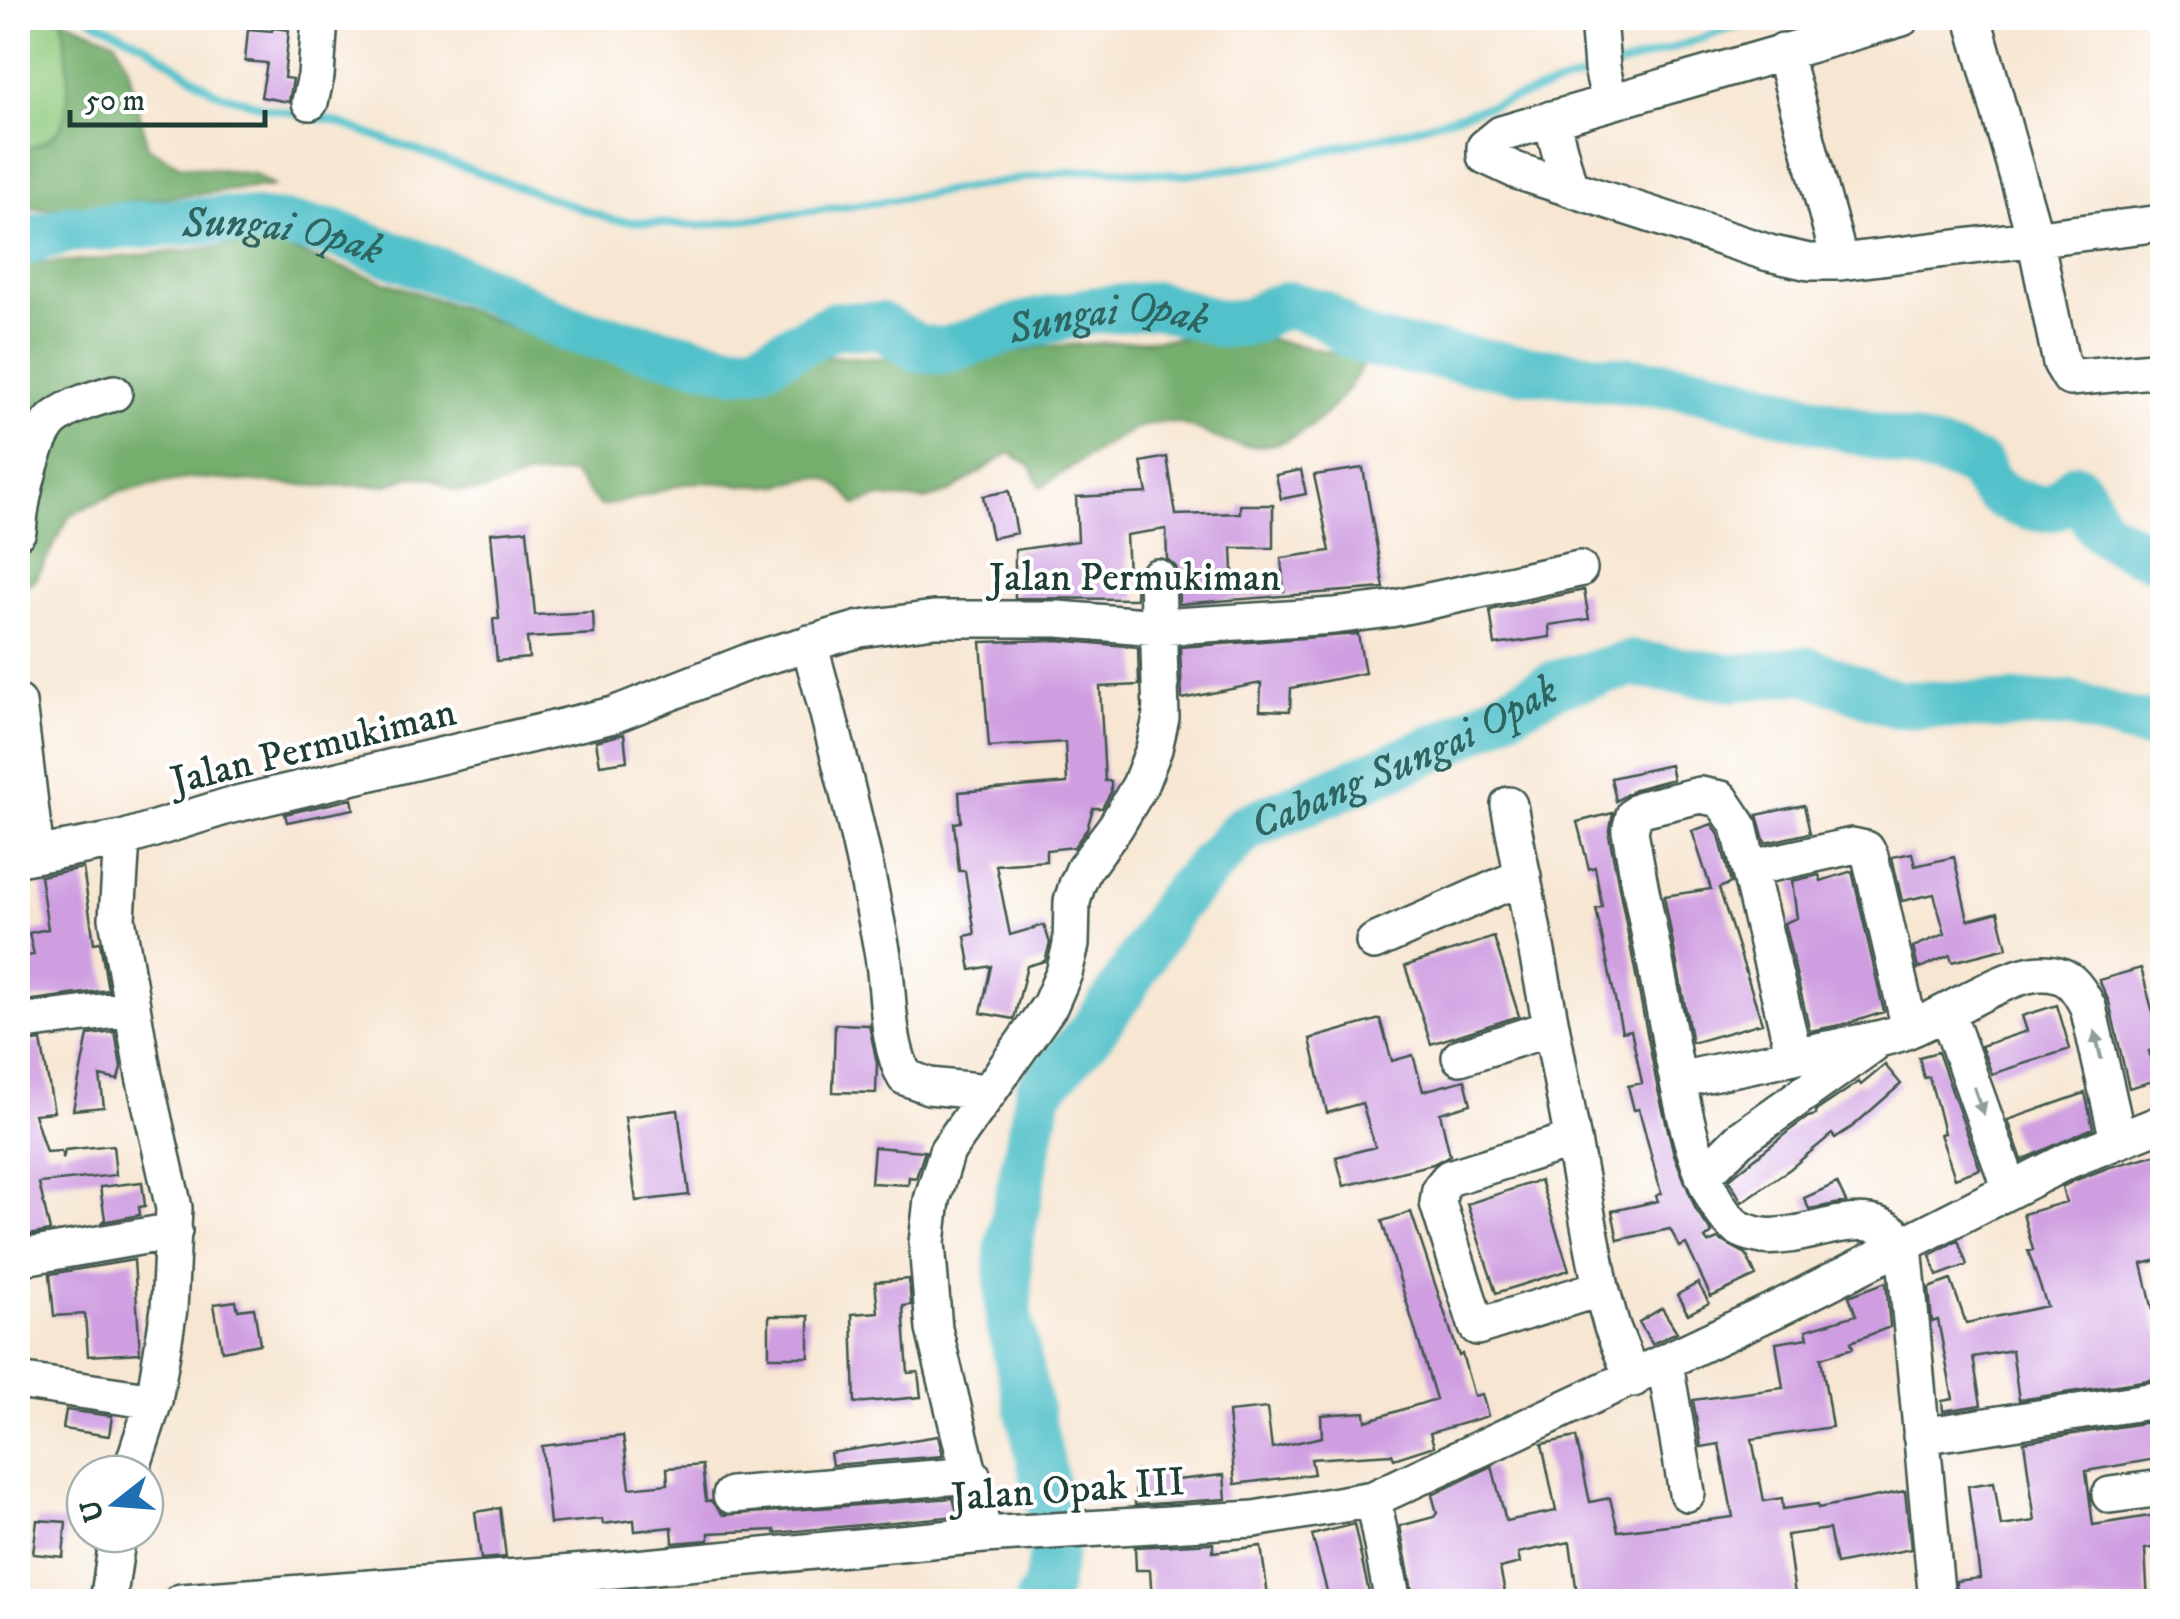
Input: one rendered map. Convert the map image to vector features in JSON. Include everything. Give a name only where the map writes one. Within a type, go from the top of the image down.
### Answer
[{"type":"street","points":[[310,102],[322,18]]},
{"type":"street","points":[[1598,18],[1606,84]]},
{"type":"street","points":[[1902,18],[1783,51],[1606,84],[1551,119],[1490,140],[1484,152],[1495,163],[1769,253],[1809,262],[1840,262],[2162,223]]},
{"type":"street","points":[[1973,18],[2035,238],[2061,363],[2070,378],[2162,369]]},
{"type":"street","points":[[1783,51],[1840,262]]},
{"type":"street","points":[[1551,119],[1569,186]]},
{"type":"street","points":[[18,531],[42,430],[80,403],[114,393]]},
{"type":"street","name":"Jalan Permukiman","points":[[18,703],[27,856],[122,839],[228,806],[614,716],[753,660],[860,630],[934,619],[1058,619],[1158,627],[1319,617],[1391,609],[1578,569]]},
{"type":"street","points":[[996,1534],[972,1475],[940,1363],[927,1243],[932,1200],[947,1151],[1050,1005],[1068,959],[1077,885],[1140,786],[1154,750],[1161,718],[1157,577]]},
{"type":"street","points":[[810,644],[853,806],[883,955],[895,1057],[905,1077],[929,1086],[988,1092]]},
{"type":"street","points":[[1794,1056],[1736,817],[1721,799],[1700,796],[1641,809],[1630,822],[1632,844],[1678,1080],[1703,1176],[1729,1220],[1757,1235],[1809,1233],[1865,1220],[1894,1230],[1904,1244],[1938,1602]]},
{"type":"street","points":[[1509,805],[1602,1288],[1612,1327],[1633,1379]]},
{"type":"street","points":[[122,839],[117,918],[158,1146],[174,1208],[169,1309],[154,1401],[137,1454]]},
{"type":"street","points":[[1751,868],[1852,846],[1866,849],[1896,1034]]},
{"type":"street","points":[[1374,942],[1523,876]]},
{"type":"street","points":[[1678,1080],[1896,1034],[1947,1014],[2005,984],[2039,973],[2065,976],[2078,988],[2088,1008],[2118,1140]]},
{"type":"street","points":[[18,1023],[132,1008]]},
{"type":"street","points":[[1947,1014],[2010,1189]]},
{"type":"street","points":[[1460,1057],[1551,1028]]},
{"type":"street","points":[[1703,1176],[1740,1140],[1896,1034]]},
{"type":"street","name":"Jalan Opak III","points":[[180,1602],[614,1570],[996,1534],[1254,1519],[1373,1500],[1633,1379],[2010,1189],[2162,1123]]},
{"type":"street","points":[[1572,1140],[1450,1178],[1440,1189],[1438,1203],[1477,1327],[1602,1288]]},
{"type":"street","points":[[18,1258],[174,1231]]},
{"type":"street","points":[[1665,1363],[1687,1493]]},
{"type":"street","points":[[18,1381],[154,1401]]},
{"type":"street","points":[[1921,1436],[2162,1399]]},
{"type":"street","points":[[731,1495],[972,1475]]},
{"type":"street","points":[[2110,1495],[2162,1488]]},
{"type":"street","points":[[1373,1500],[1393,1602]]},
{"type":"street","points":[[108,1602],[115,1554]]},
{"type":"green space","points":[[18,18],[62,18],[69,75],[67,104],[59,129],[46,141],[18,153]]},
{"type":"green space","points":[[62,18],[116,41],[128,67],[148,147],[179,165],[254,174],[273,186],[18,210],[18,153],[51,137],[59,129],[67,105]]},
{"type":"green space","points":[[267,242],[462,308],[557,345],[972,362],[1038,347],[1247,334],[1365,360],[1327,413],[1291,438],[1249,446],[1171,422],[1149,424],[1117,438],[1041,487],[1030,465],[1009,453],[948,493],[925,500],[879,497],[856,505],[834,483],[816,478],[768,486],[686,483],[600,506],[572,473],[526,477],[480,492],[455,491],[433,479],[410,476],[388,485],[317,486],[193,478],[169,482],[119,492],[70,515],[36,579],[18,590],[18,264]]},
{"type":"building","points":[[248,29],[289,30],[284,78],[293,79],[289,102],[261,97],[267,63],[245,61]]},
{"type":"building","points":[[1167,457],[1176,515],[1240,513],[1240,505],[1273,505],[1273,548],[1232,548],[1234,591],[1284,591],[1281,558],[1330,551],[1314,475],[1363,468],[1384,588],[1179,604],[1176,567],[1167,559],[1166,529],[1126,535],[1128,573],[1137,572],[1136,599],[1015,598],[1015,550],[1078,541],[1076,497],[1147,493],[1141,462]]},
{"type":"building","points":[[1301,470],[1306,494],[1281,499],[1276,475]]},
{"type":"building","points":[[1009,491],[1017,533],[992,538],[983,496]]},
{"type":"building","points":[[527,530],[535,615],[593,612],[594,634],[527,638],[529,658],[497,661],[493,619],[499,619],[491,533]]},
{"type":"building","points":[[1584,590],[1589,619],[1549,625],[1550,637],[1495,645],[1490,610]]},
{"type":"building","points":[[1358,634],[1365,673],[1291,688],[1290,711],[1260,710],[1261,683],[1182,699],[1180,647]]},
{"type":"building","points":[[1057,640],[1138,647],[1139,685],[1100,687],[1105,781],[1111,781],[1111,792],[1102,808],[1093,808],[1087,829],[1074,847],[1046,850],[1046,861],[996,865],[1010,935],[1044,925],[1050,943],[1045,961],[1027,966],[1014,1019],[981,1013],[991,966],[971,970],[965,936],[975,934],[965,871],[959,871],[954,823],[961,822],[959,792],[1067,783],[1065,742],[989,747],[981,642]]},
{"type":"building","points":[[624,734],[627,761],[600,765],[596,741]]},
{"type":"building","points":[[1670,765],[1673,779],[1635,789],[1616,801],[1611,778]]},
{"type":"building","points":[[352,799],[354,809],[287,822],[285,814]]},
{"type":"building","points":[[1804,805],[1810,833],[1765,843],[1757,815]]},
{"type":"building","points":[[1613,813],[1609,835],[1674,1154],[1696,1210],[1712,1233],[1705,1239],[1708,1243],[1718,1239],[1746,1254],[1756,1276],[1711,1297],[1686,1244],[1680,1247],[1670,1229],[1618,1240],[1612,1211],[1658,1201],[1656,1196],[1661,1193],[1639,1109],[1634,1110],[1628,1086],[1642,1083],[1631,1030],[1622,1032],[1596,909],[1602,907],[1595,867],[1589,869],[1577,822]]},
{"type":"building","points":[[1712,824],[1719,835],[1731,883],[1719,888],[1762,1023],[1692,1043],[1664,896],[1711,889],[1692,831]]},
{"type":"building","points":[[1912,853],[1915,866],[1954,857],[1968,920],[1998,912],[2007,948],[1952,962],[1950,955],[1918,969],[1913,947],[1945,934],[1934,894],[1902,901],[1892,857]]},
{"type":"building","points":[[83,868],[94,943],[100,942],[108,990],[18,1002],[18,957],[34,955],[29,933],[48,929],[40,876]]},
{"type":"building","points":[[1852,871],[1884,1012],[1810,1031],[1784,923],[1797,918],[1792,881],[1819,875],[1821,881]]},
{"type":"building","points":[[1494,937],[1519,1016],[1431,1044],[1405,966]]},
{"type":"building","points":[[2141,968],[2162,1047],[2149,1051],[2157,1080],[2129,1088],[2109,1002],[2099,980]]},
{"type":"building","points":[[2057,1005],[2070,1049],[1992,1074],[1981,1046],[2027,1031],[2022,1016]]},
{"type":"building","points":[[1380,1019],[1392,1061],[1413,1055],[1423,1091],[1465,1080],[1471,1104],[1440,1113],[1450,1155],[1433,1164],[1344,1186],[1336,1157],[1375,1147],[1362,1103],[1327,1113],[1310,1039]]},
{"type":"building","points":[[835,1024],[869,1025],[877,1063],[876,1093],[833,1092]]},
{"type":"building","points":[[115,1032],[121,1067],[118,1080],[100,1076],[104,1107],[73,1110],[88,1035]]},
{"type":"building","points":[[41,1041],[54,1112],[34,1114],[46,1152],[61,1151],[63,1159],[65,1150],[113,1145],[116,1175],[39,1183],[50,1231],[18,1237],[18,1044]]},
{"type":"building","points":[[1938,1052],[1980,1169],[1955,1178],[1940,1134],[1944,1133],[1929,1077],[1924,1078],[1919,1057]]},
{"type":"building","points":[[1885,1065],[1901,1084],[1852,1127],[1835,1138],[1832,1134],[1742,1202],[1729,1180],[1733,1176],[1790,1130],[1816,1115],[1816,1111],[1859,1082],[1861,1085]]},
{"type":"building","points":[[2085,1093],[2093,1128],[2022,1160],[2008,1120]]},
{"type":"building","points":[[678,1110],[689,1195],[636,1201],[625,1117]]},
{"type":"building","points":[[874,1147],[925,1151],[916,1178],[909,1177],[908,1185],[871,1183]]},
{"type":"building","points":[[2162,1153],[2162,1259],[2142,1264],[2158,1332],[2162,1331],[2162,1378],[2019,1400],[2012,1350],[1973,1357],[1981,1405],[1943,1411],[1942,1401],[1953,1399],[1938,1320],[1932,1322],[1929,1288],[1951,1280],[1966,1323],[2047,1306],[2028,1251],[2033,1250],[2023,1214],[2066,1202],[2062,1187],[2076,1180]]},
{"type":"building","points":[[1540,1180],[1569,1270],[1496,1293],[1467,1204]]},
{"type":"building","points":[[142,1182],[145,1206],[139,1207],[140,1215],[102,1222],[105,1219],[100,1187]]},
{"type":"building","points":[[1837,1183],[1846,1202],[1809,1209],[1804,1198]]},
{"type":"building","points":[[1411,1212],[1474,1396],[1482,1394],[1488,1416],[1430,1433],[1434,1446],[1394,1459],[1392,1454],[1311,1459],[1314,1474],[1235,1484],[1228,1412],[1267,1408],[1272,1448],[1322,1437],[1321,1415],[1365,1412],[1366,1421],[1436,1399],[1382,1221]]},
{"type":"building","points":[[1958,1240],[1967,1265],[1937,1276],[1930,1255]]},
{"type":"building","points":[[134,1260],[140,1353],[88,1356],[85,1314],[54,1316],[50,1274]]},
{"type":"building","points":[[909,1279],[911,1305],[903,1306],[908,1373],[918,1372],[921,1397],[855,1403],[852,1314],[878,1312],[875,1282]]},
{"type":"building","points":[[1886,1282],[1890,1327],[1851,1342],[1853,1348],[1821,1358],[1832,1427],[1752,1439],[1764,1501],[1782,1498],[1783,1509],[1818,1504],[1818,1508],[1905,1491],[1911,1549],[1836,1564],[1829,1529],[1787,1535],[1796,1602],[1578,1602],[1570,1542],[1518,1553],[1520,1563],[1500,1568],[1507,1602],[1414,1602],[1400,1526],[1434,1517],[1437,1513],[1432,1495],[1492,1466],[1506,1521],[1556,1511],[1542,1444],[1576,1437],[1590,1502],[1610,1498],[1618,1531],[1733,1517],[1719,1444],[1701,1447],[1693,1400],[1783,1388],[1776,1343],[1808,1338],[1806,1330],[1856,1315],[1849,1296]]},
{"type":"building","points":[[1698,1283],[1709,1303],[1688,1314],[1677,1295]]},
{"type":"building","points":[[236,1301],[238,1310],[254,1308],[260,1344],[222,1351],[214,1304]]},
{"type":"building","points":[[1662,1308],[1677,1332],[1652,1344],[1639,1322]]},
{"type":"building","points":[[769,1316],[809,1316],[809,1357],[769,1357]]},
{"type":"building","points":[[66,1410],[112,1416],[109,1436],[63,1429]]},
{"type":"building","points":[[2162,1420],[2162,1458],[2086,1471],[2093,1525],[2162,1514],[2162,1546],[2145,1549],[2148,1602],[1958,1602],[1956,1581],[1980,1578],[1968,1486],[1994,1482],[2001,1526],[2035,1521],[2024,1442]]},
{"type":"building","points":[[623,1436],[630,1488],[668,1484],[667,1468],[702,1465],[706,1501],[711,1501],[723,1515],[953,1498],[958,1516],[775,1533],[709,1533],[709,1540],[673,1543],[672,1527],[635,1531],[634,1520],[550,1524],[542,1446]]},
{"type":"building","points":[[938,1436],[943,1456],[832,1465],[830,1453]]},
{"type":"building","points":[[1136,1471],[1176,1472],[1176,1480],[1224,1475],[1226,1499],[1135,1505]]},
{"type":"building","points":[[500,1508],[506,1557],[481,1559],[475,1512]]},
{"type":"building","points":[[37,1520],[65,1522],[63,1557],[33,1554]]},
{"type":"building","points":[[1354,1524],[1371,1602],[1330,1602],[1312,1535]]},
{"type":"building","points":[[1213,1543],[1213,1552],[1261,1546],[1269,1602],[1152,1602],[1150,1570],[1136,1570],[1135,1547]]},
{"type":"waterway","points":[[90,18],[144,44],[215,92],[271,109],[333,121],[613,220],[699,226],[1098,169],[1185,175],[1273,163],[1406,131],[1591,75]]},
{"type":"waterway","points":[[1614,68],[1762,18]]},
{"type":"waterway","name":"Sungai Opak","points":[[18,243],[70,229],[220,220],[337,234],[489,290],[570,329],[732,367],[757,365],[835,325],[880,326],[918,348],[943,351],[1021,326],[1090,311],[1157,305],[1222,324],[1249,322],[1272,309],[1290,305],[1323,314],[1349,334],[1376,345],[1524,369],[1699,388],[1958,458],[1980,467],[1983,477],[1998,493],[2030,507],[2056,506],[2076,487],[2102,530],[2162,561]]},
{"type":"waterway","name":"Cabang Sungai Opak","points":[[1038,1602],[1045,1593],[1057,1535],[1009,1320],[1008,1250],[1039,1091],[1122,990],[1175,903],[1245,828],[1449,742],[1555,684],[1631,664],[1733,678],[1806,670],[1896,704],[2070,704],[2142,725],[2162,722]]}]
